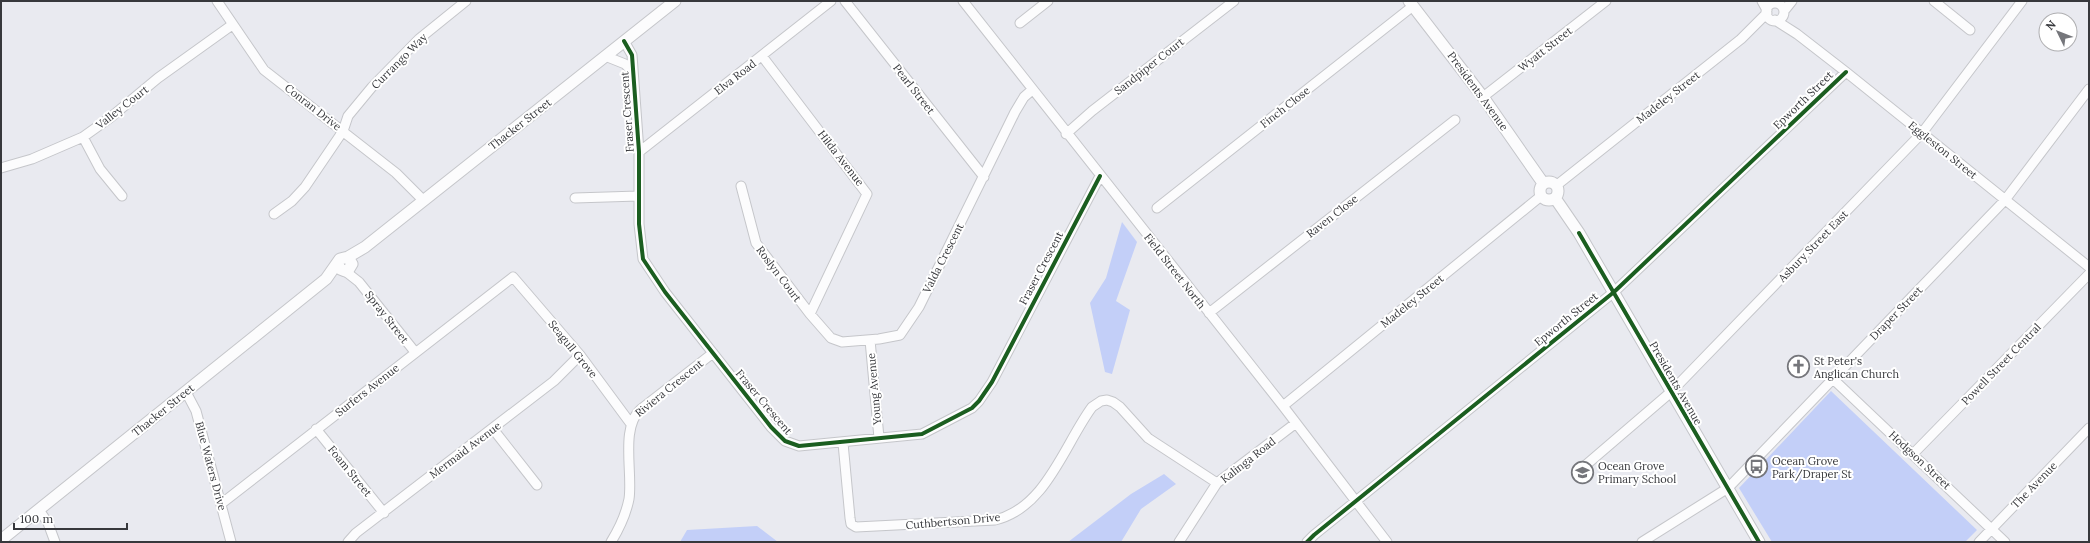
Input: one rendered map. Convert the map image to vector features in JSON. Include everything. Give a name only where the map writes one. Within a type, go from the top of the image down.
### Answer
[{"type":"street","name":"Conran Drive","points":[[217,1],[264,70],[396,173],[423,200]]},
{"type":"street","name":"Currango Way","points":[[274,214],[292,201],[305,187],[343,131],[348,116],[378,82],[419,39],[466,1]]},
{"type":"street","name":"Thacker Street","points":[[1,540],[326,279],[346,266],[365,247],[423,200],[675,1]]},
{"type":"street","name":"Elva Road","points":[[639,152],[831,1]]},
{"type":"street","name":"Pearl Street","points":[[845,1],[984,177]]},
{"type":"street","name":"Field Street North","points":[[963,1],[1066,134],[1283,406],[1387,542]]},
{"type":"street","points":[[1020,23],[1048,1]]},
{"type":"street","name":"Sandpiper Court","points":[[1066,134],[1092,110],[1234,1]]},
{"type":"street","name":"Wyatt Street","points":[[1484,97],[1606,1]]},
{"type":"street","name":"Eggleston Street","points":[[1762,1],[1770,16],[1797,34],[1846,72],[2089,267]]},
{"type":"street","points":[[1776,2],[1769,6],[1770,16],[1784,13],[1792,1]]},
{"type":"street","points":[[1934,1],[1970,30]]},
{"type":"street","name":"Asbury Street East","points":[[1580,470],[1670,392],[1922,133],[2022,1]]},
{"type":"street","name":"Eggleston Street","points":[[1776,2],[1782,6],[1784,13],[1797,34]]},
{"type":"street","name":"Presidents Avenue","points":[[1411,4],[1484,97],[1543,183]]},
{"type":"street","name":"Finch Close","points":[[1157,208],[1411,4]]},
{"type":"street","name":"Madeley Street","points":[[1557,185],[1770,16]]},
{"type":"street","name":"Valley Court","points":[[1,168],[32,159],[83,137],[111,118],[158,78],[232,25]]},
{"type":"street","name":"Fraser Crescent","points":[[624,41],[631,51],[633,72],[639,152],[638,196],[641,250],[643,259],[656,280],[771,427],[785,441],[799,446],[843,443],[922,434],[962,414],[979,401],[992,382],[1100,176]]},
{"type":"street","name":"Fraser Crescent","points":[[605,56],[625,64],[633,72]]},
{"type":"street","name":"Hilda Avenue","points":[[762,56],[867,194],[810,314]]},
{"type":"street","name":"Epworth Street","points":[[1307,542],[1614,292],[1846,72]]},
{"type":"street","name":"Draper Street","points":[[1642,542],[1728,488],[2005,200],[2089,89]]},
{"type":"street","name":"Valda Crescent","points":[[810,314],[825,332],[836,341],[870,340],[900,335],[907,327],[984,177],[1015,112],[1024,97],[1032,90]]},
{"type":"street","name":"Raven Close","points":[[1209,313],[1455,120]]},
{"type":"street","points":[[83,137],[100,169],[122,196]]},
{"type":"street","points":[[1550,182],[1557,185],[1559,192],[1555,198],[1548,200],[1541,196],[1540,190],[1543,183],[1550,182]]},
{"type":"street","name":"Roslyn Court","points":[[741,186],[756,243],[810,314]]},
{"type":"street","points":[[575,198],[638,196]]},
{"type":"street","name":"Madeley Street","points":[[1283,406],[1541,196]]},
{"type":"street","name":"Presidents Avenue","points":[[1555,198],[1579,233],[1614,292],[1670,392],[1759,542]]},
{"type":"street","name":"Spray Street","points":[[346,266],[415,352]]},
{"type":"street","name":"Powell Street Central","points":[[1913,454],[2089,274]]},
{"type":"street","name":"Surfers Avenue","points":[[221,504],[513,277]]},
{"type":"street","name":"Seagull Grove","points":[[513,277],[580,355],[631,424]]},
{"type":"street","name":"Young Avenue","points":[[870,340],[879,438]]},
{"type":"street","name":"Riviera Crescent","points":[[611,542],[622,520],[628,500],[631,424],[633,417],[641,409],[713,353]]},
{"type":"street","name":"Mermaid Avenue","points":[[348,542],[554,381],[580,355]]},
{"type":"street","name":"Hodgson Street","points":[[1833,379],[2006,542]]},
{"type":"street","name":"Blue Waters Drive","points":[[186,392],[196,411],[231,542]]},
{"type":"street","name":"Cuthbertson Drive","points":[[843,443],[850,518],[852,524],[861,527],[995,520],[1007,517],[1026,504],[1048,478],[1092,407],[1101,401],[1107,400],[1120,407],[1148,438],[1217,483]]},
{"type":"street","name":"Kalinga Road","points":[[1179,542],[1217,483],[1296,423]]},
{"type":"street","name":"The Avenue","points":[[1979,542],[2089,428]]},
{"type":"street","name":"Foam Street","points":[[316,429],[384,513]]},
{"type":"street","points":[[493,430],[537,485]]},
{"type":"street","points":[[39,510],[48,523],[55,542]]},
{"type":"shaded area","points":[[1122,222],[1137,242],[1116,301],[1130,310],[1112,374],[1105,372],[1090,303],[1106,278]]},
{"type":"shaded area","points":[[1831,391],[1977,530],[1965,542],[1772,542],[1739,488]]},
{"type":"shaded area","points":[[1164,474],[1176,484],[1141,509],[1121,542],[1068,542],[1131,494]]},
{"type":"shaded area","points":[[757,526],[778,542],[680,542],[687,530]]},
{"type":"cycle path","points":[[624,41],[632,55],[639,152],[639,224],[643,259],[665,292],[771,427],[785,441],[799,446],[922,434],[972,408],[979,401],[992,382],[1100,176]]},
{"type":"cycle path","points":[[1307,542],[1614,292],[1846,72]]},
{"type":"cycle path","points":[[1579,233],[1759,542]]},
{"type":"place","name":"St Peter's Anglican Church","points":[[1798,367]]},
{"type":"place","name":"Ocean Grove Park/Draper St","points":[[1757,467]]},
{"type":"place","name":"Ocean Grove Primary School","points":[[1582,472]]}]
